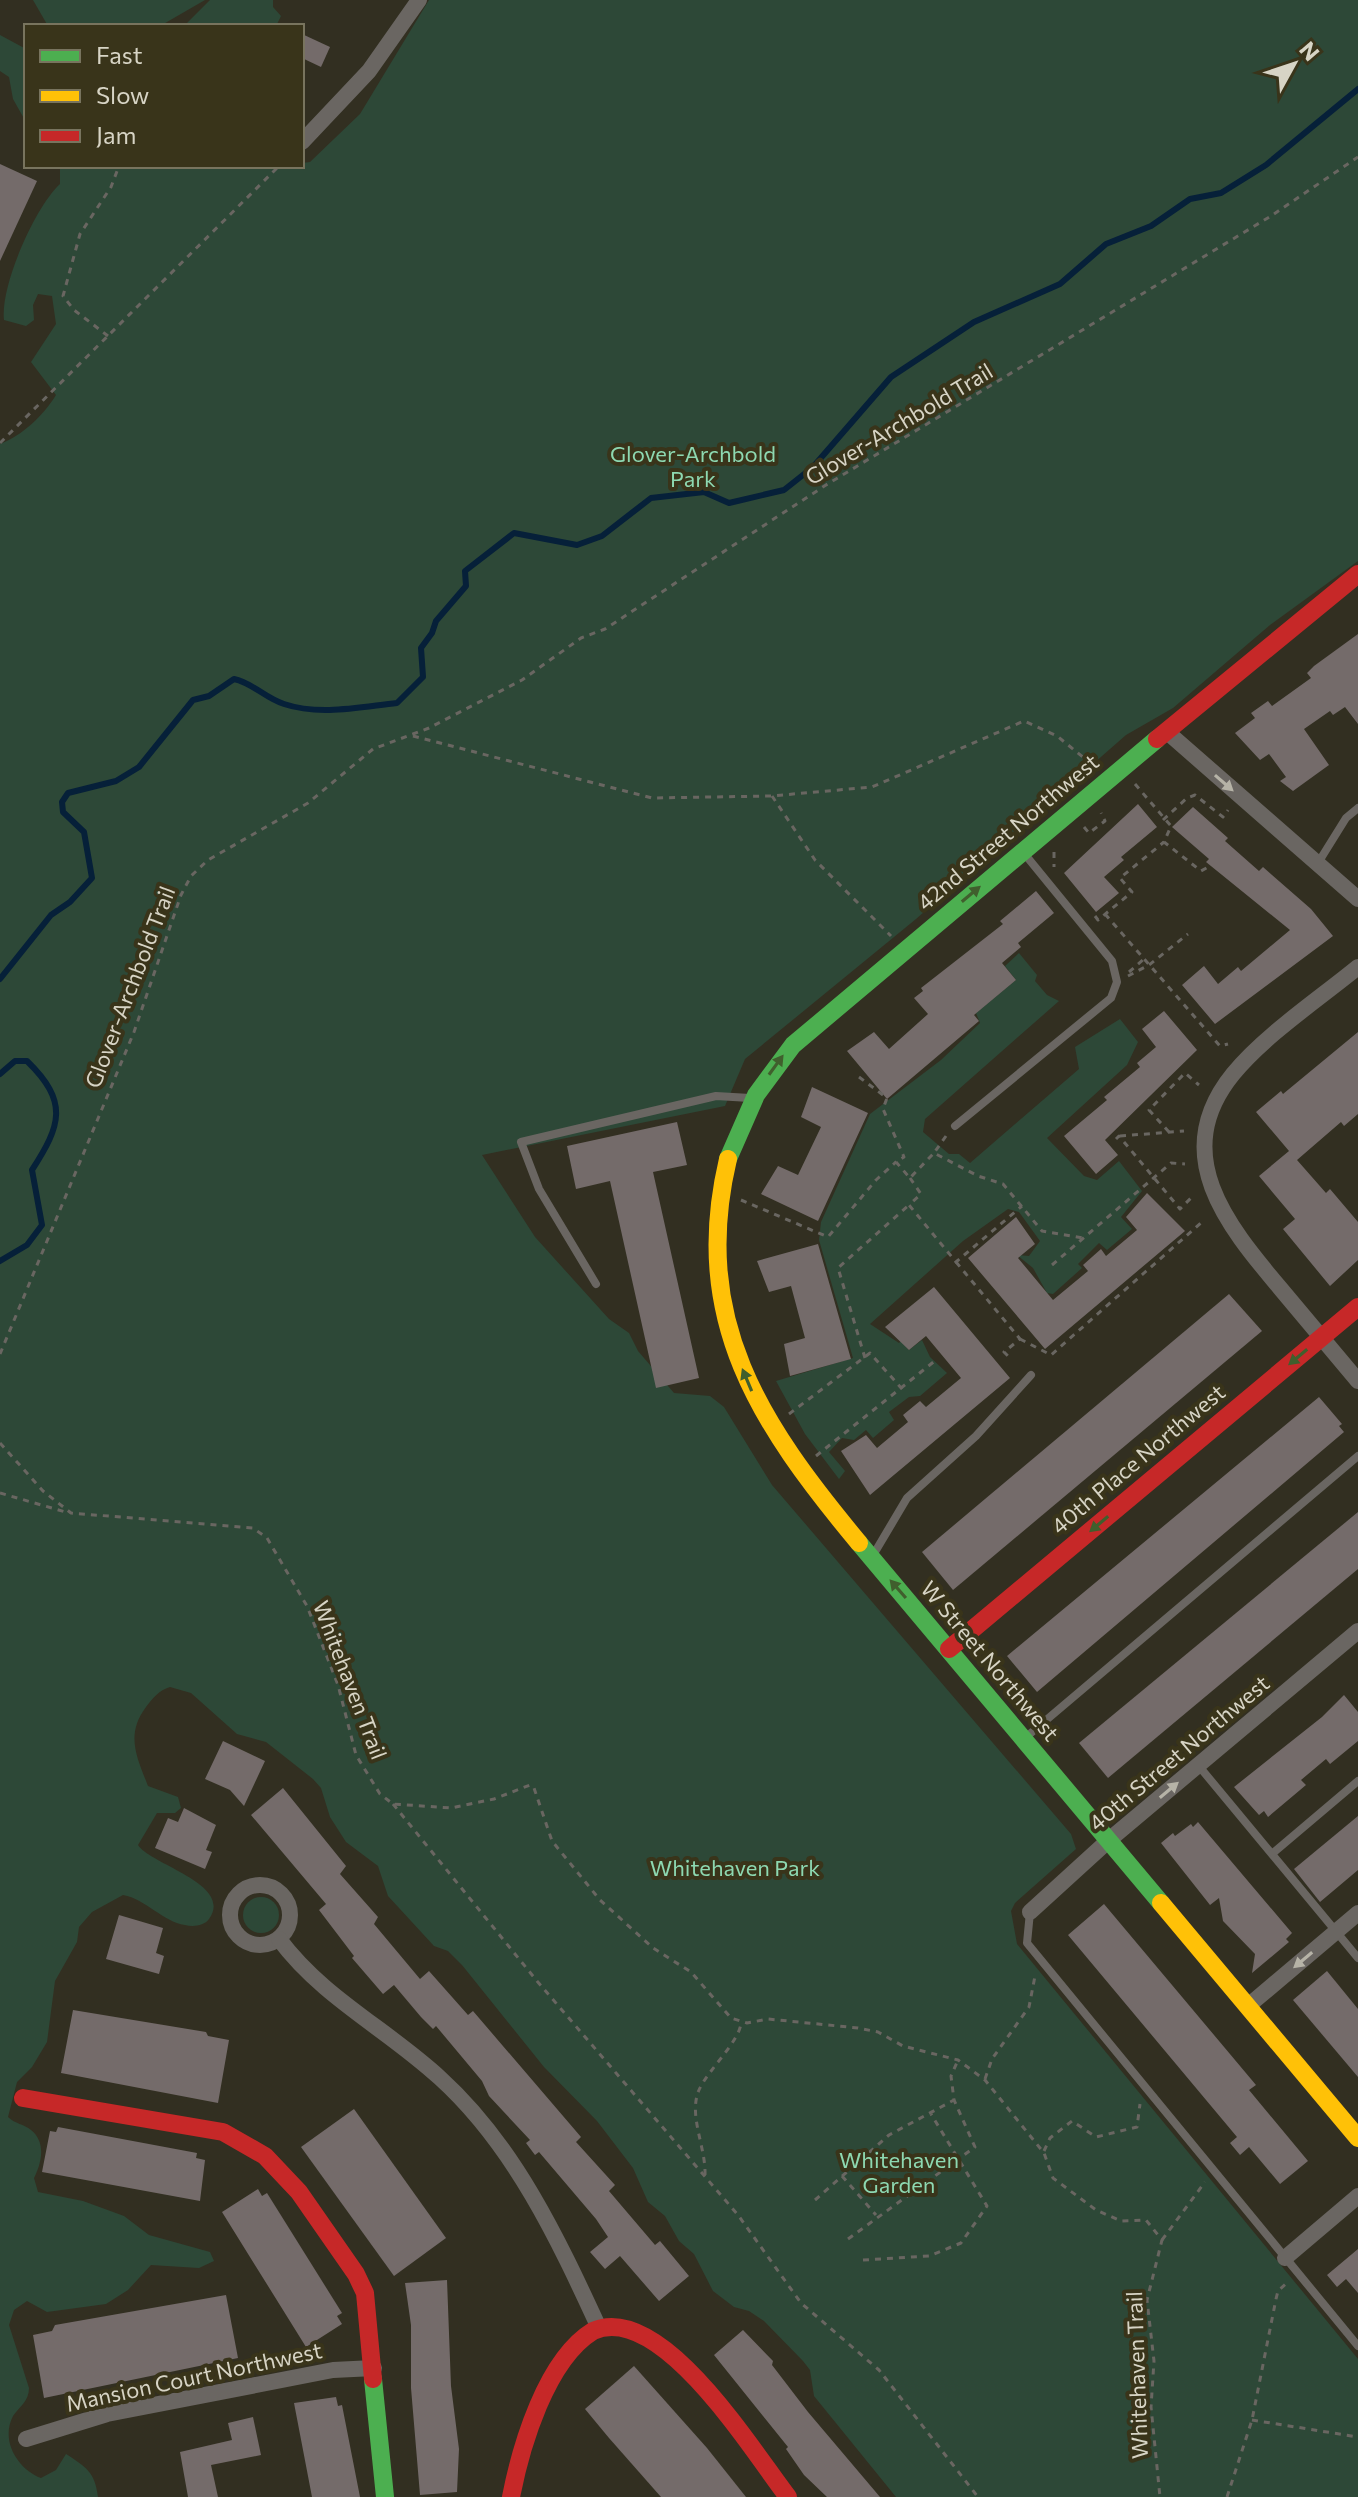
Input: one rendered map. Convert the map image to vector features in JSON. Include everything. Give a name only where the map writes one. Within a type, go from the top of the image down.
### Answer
[{"type":"street","points":[[304,140],[369,71],[419,0]]},
{"type":"street","name":"42nd Street Northwest","points":[[727,1159],[755,1098],[793,1045],[1107,780],[1358,574]]},
{"type":"street","points":[[1166,731],[1358,899]]},
{"type":"street","points":[[1358,967],[1251,1055],[1224,1085],[1210,1119],[1205,1147],[1210,1188],[1220,1211],[1238,1238],[1358,1381]]},
{"type":"street","name":"W Street Northwest","points":[[727,1159],[716,1210],[714,1245],[720,1298],[732,1343],[757,1403],[786,1452],[871,1558],[1358,2138]]},
{"type":"street","name":"40th Place Northwest","points":[[949,1649],[1358,1307]]},
{"type":"street","name":"40th Street Northwest","points":[[1030,1912],[1109,1840],[1358,1631]]},
{"type":"street","points":[[1248,2006],[1358,1913]]},
{"type":"street","points":[[279,1939],[321,1986],[431,2070],[484,2124],[527,2187],[599,2328]]},
{"type":"street","points":[[23,2098],[223,2132],[260,2150],[280,2169],[361,2283],[368,2303],[385,2497]]},
{"type":"street","points":[[1285,2258],[1358,2196]]},
{"type":"street","points":[[511,2497],[519,2460],[545,2393],[577,2343],[599,2328],[616,2326],[634,2333],[688,2370],[718,2402],[788,2497]]},
{"type":"street","name":"Mansion Court Northwest","points":[[26,2439],[107,2414],[333,2370],[374,2368]]},
{"type":"lane","points":[[1318,864],[1346,818],[1358,808]]},
{"type":"lane","points":[[955,1126],[1111,998],[1116,977],[1112,961],[1023,851]]},
{"type":"lane","points":[[596,1284],[539,1189],[521,1142],[716,1096],[755,1098]]},
{"type":"lane","points":[[871,1558],[907,1498],[976,1436],[1031,1375]]},
{"type":"lane","points":[[1024,1739],[1358,1456]]},
{"type":"lane","points":[[1198,1765],[1358,1958]]},
{"type":"lane","points":[[1273,1853],[1358,1781]]},
{"type":"lane","points":[[1030,1912],[1027,1943],[1358,2346]]},
{"type":"path","name":"Glover-Archbold Trail","points":[[0,1354],[134,1032],[181,895],[191,876],[208,860],[308,803],[373,749],[412,736],[522,680],[581,638],[605,629],[826,485],[1271,216],[1358,157]]},
{"type":"path","points":[[108,336],[74,310],[63,296],[80,234],[111,187],[118,168]]},
{"type":"path","points":[[0,443],[277,168]]},
{"type":"path","points":[[412,736],[652,798],[771,796],[872,787],[1024,721],[1057,736],[1107,780]]},
{"type":"path","points":[[1088,907],[1098,920],[1132,892],[1120,878],[1164,842],[1171,826],[1135,784]]},
{"type":"path","points":[[1163,820],[1187,798],[1195,795],[1223,817],[1228,810]]},
{"type":"path","points":[[771,796],[815,860],[865,906],[903,951]]},
{"type":"path","points":[[1084,827],[1089,833],[1105,821],[1101,813]]},
{"type":"path","points":[[1164,842],[1201,871],[1210,866]]},
{"type":"path","points":[[1054,852],[1054,866],[1061,875]]},
{"type":"path","points":[[1105,914],[1220,1046],[1228,1044]]},
{"type":"path","points":[[1116,977],[1137,974],[1188,934]]},
{"type":"path","points":[[1116,977],[1130,972],[1144,959]]},
{"type":"path","points":[[1169,1132],[1149,1110],[1185,1073],[1199,1085]]},
{"type":"path","points":[[739,1199],[828,1237],[876,1180],[904,1157],[883,1109],[887,1098],[859,1077]]},
{"type":"path","points":[[910,1178],[955,1126]]},
{"type":"path","points":[[1184,1131],[1117,1137],[1180,1209],[1191,1198]]},
{"type":"path","points":[[934,1153],[978,1176],[1003,1184],[1042,1231],[1083,1238]]},
{"type":"path","points":[[865,1358],[838,1268],[921,1194],[896,1162]]},
{"type":"path","points":[[1052,1265],[1171,1163],[1185,1164]]},
{"type":"path","points":[[909,1205],[1020,1339],[1051,1355],[1202,1222]]},
{"type":"path","points":[[956,1262],[1022,1206]]},
{"type":"path","points":[[1008,1356],[1004,1352],[1020,1339]]},
{"type":"path","points":[[789,1414],[870,1353],[902,1389]]},
{"type":"path","points":[[816,1456],[936,1360]]},
{"type":"path","points":[[0,1443],[43,1491],[71,1513]]},
{"type":"path","name":"Whitehaven Trail","points":[[0,1493],[71,1513],[253,1528],[267,1538],[307,1606],[338,1685],[356,1755],[380,1794],[393,1804],[537,1981],[738,2215],[801,2303],[879,2370],[978,2497]]},
{"type":"path","points":[[393,1804],[451,1808],[494,1799],[530,1785],[534,1788],[552,1841],[600,1900],[653,1948],[691,1972],[731,2018],[741,2022],[768,2019],[858,2028],[878,2032],[903,2046],[958,2060],[985,2080],[1044,2153],[1053,2178],[1076,2196],[1121,2221],[1146,2220],[1162,2240],[1214,2170]]},
{"type":"path","points":[[985,2080],[992,2059],[1029,2007],[1034,1978],[1042,1962]]},
{"type":"path","points":[[705,2176],[704,2148],[695,2119],[696,2100],[711,2070],[738,2035],[741,2022]]},
{"type":"path","points":[[848,2239],[876,2215],[975,2147],[954,2100],[951,2076],[958,2060]]},
{"type":"path","points":[[1044,2153],[1050,2138],[1072,2121],[1096,2137],[1137,2127],[1143,2084]]},
{"type":"path","points":[[815,2200],[889,2135],[954,2100]]},
{"type":"path","points":[[863,2260],[929,2256],[961,2243],[987,2206],[931,2114]]},
{"type":"path","points":[[842,2176],[876,2215]]},
{"type":"path","name":"Whitehaven Trail","points":[[1160,2497],[1151,2407],[1154,2361],[1147,2300],[1162,2240]]},
{"type":"path","points":[[1227,2497],[1252,2420],[1278,2291]]},
{"type":"path","points":[[1252,2420],[1358,2437]]},
{"type":"green space","points":[[33,0],[205,0],[163,24],[47,24]]},
{"type":"green space","points":[[210,0],[273,0],[273,7],[281,16],[277,24],[186,24]]},
{"type":"green space","name":"Glover-Archbold Park","points":[[429,0],[1358,0],[1358,561],[1270,625],[1173,708],[1126,735],[916,919],[745,1059],[725,1106],[482,1155],[535,1237],[609,1319],[629,1333],[638,1351],[674,1393],[710,1396],[724,1407],[772,1485],[1071,1834],[1076,1849],[1015,1903],[1011,1911],[1017,1944],[1358,2359],[1358,2497],[896,2497],[814,2396],[810,2370],[803,2361],[764,2321],[749,2311],[734,2307],[713,2291],[694,2254],[679,2241],[665,2216],[648,2202],[633,2168],[597,2121],[544,2067],[462,1965],[448,1951],[434,1946],[388,1896],[378,1866],[346,1842],[330,1817],[321,1788],[313,1779],[266,1742],[237,1734],[191,1693],[170,1687],[156,1695],[140,1717],[135,1746],[148,1786],[178,1797],[181,1808],[175,1813],[157,1813],[138,1845],[201,1885],[210,1895],[214,1907],[209,1919],[195,1926],[177,1923],[123,1895],[92,1912],[79,1927],[77,1942],[55,1981],[47,2042],[32,2067],[17,2082],[8,2117],[31,2130],[39,2141],[40,2160],[34,2178],[38,2192],[83,2201],[124,2216],[149,2235],[210,2252],[214,2261],[199,2268],[151,2265],[128,2290],[106,2304],[47,2312],[27,2301],[14,2310],[9,2325],[29,2393],[10,2425],[10,2444],[14,2453],[25,2468],[41,2478],[56,2470],[66,2454],[88,2471],[95,2482],[98,2497],[0,2497],[0,444],[32,424],[56,395],[31,362],[56,324],[52,296],[38,294],[33,305],[34,320],[26,326],[4,320],[4,305],[13,268],[30,228],[60,184],[60,168],[304,168],[304,163],[310,162],[360,114]]},
{"type":"green space","points":[[0,35],[24,48],[24,118],[13,99],[9,77],[0,71]]},
{"type":"green space","points":[[1019,953],[1037,975],[1035,981],[1047,995],[1059,1001],[925,1119],[923,1132],[949,1154],[959,1154],[970,1163],[1079,1069],[1075,1047],[1120,1019],[1138,1042],[1127,1065],[1047,1138],[1084,1176],[1097,1180],[1119,1161],[1142,1191],[1121,1217],[1132,1229],[1107,1250],[1099,1243],[1078,1264],[1082,1268],[1053,1294],[1047,1293],[1033,1268],[1017,1255],[1029,1256],[1040,1241],[1019,1212],[1008,1209],[963,1241],[870,1324],[899,1343],[901,1341],[909,1350],[922,1340],[930,1357],[947,1373],[920,1396],[909,1397],[889,1412],[894,1420],[873,1438],[866,1430],[854,1440],[842,1438],[829,1452],[845,1471],[839,1479],[805,1434],[776,1381],[853,1358],[819,1240],[821,1222],[870,1114],[941,1060],[980,1023],[976,1013],[1016,980],[1005,966]]},
{"type":"green space","points":[[261,1897],[274,1902],[279,1915],[274,1928],[261,1933],[248,1928],[243,1915],[248,1902]]},
{"type":"building","points":[[304,35],[330,47],[321,67],[304,59]]},
{"type":"building","points":[[0,164],[37,181],[0,261]]},
{"type":"building","points":[[1358,634],[1358,724],[1345,707],[1333,715],[1330,711],[1304,729],[1329,765],[1293,791],[1280,781],[1286,777],[1269,754],[1260,760],[1235,733],[1255,718],[1251,713],[1268,701],[1272,706],[1311,678],[1307,673],[1314,666]]},
{"type":"building","points":[[1138,804],[1157,827],[1121,857],[1124,860],[1104,877],[1119,893],[1096,912],[1064,873]]},
{"type":"building","points":[[1193,807],[1259,871],[1263,867],[1311,909],[1333,936],[1215,1024],[1182,985],[1204,966],[1218,984],[1238,967],[1241,971],[1290,930],[1206,862],[1209,859],[1172,827]]},
{"type":"building","points":[[1036,891],[1054,913],[1018,943],[1021,947],[1002,963],[1016,980],[974,1015],[979,1021],[887,1099],[847,1051],[874,1032],[889,1049],[928,1014],[914,998],[923,991],[921,988],[1003,924],[1000,921]]},
{"type":"building","points":[[1164,1011],[1197,1050],[1105,1140],[1118,1155],[1096,1174],[1064,1136],[1107,1100],[1104,1097],[1140,1067],[1137,1063],[1156,1047],[1142,1029]]},
{"type":"building","points":[[1358,1032],[1358,1114],[1344,1126],[1341,1122],[1297,1160],[1326,1193],[1330,1189],[1358,1222],[1358,1260],[1330,1286],[1283,1229],[1295,1219],[1259,1176],[1289,1151],[1256,1112],[1281,1091],[1283,1094]]},
{"type":"building","points":[[812,1087],[868,1113],[818,1221],[761,1194],[778,1166],[798,1175],[821,1127],[801,1117]]},
{"type":"building","points":[[677,1122],[687,1165],[653,1172],[699,1378],[656,1388],[610,1181],[576,1189],[567,1146]]},
{"type":"building","points":[[1147,1193],[1185,1231],[1045,1349],[968,1258],[1016,1217],[1035,1244],[1018,1258],[1053,1300],[1088,1271],[1083,1265],[1101,1249],[1106,1256],[1137,1230],[1126,1217]]},
{"type":"building","points":[[818,1244],[851,1359],[790,1376],[784,1344],[805,1338],[791,1286],[769,1292],[757,1261]]},
{"type":"building","points":[[934,1287],[1010,1378],[870,1495],[841,1451],[866,1435],[877,1448],[908,1422],[903,1415],[920,1401],[926,1407],[961,1378],[926,1336],[909,1350],[885,1327]]},
{"type":"building","points":[[1229,1294],[1262,1331],[953,1590],[922,1552]]},
{"type":"building","points":[[1319,1397],[1342,1424],[1339,1426],[1344,1432],[1037,1692],[1007,1656]]},
{"type":"building","points":[[1358,1512],[1358,1569],[1108,1778],[1079,1743]]},
{"type":"building","points":[[1344,1695],[1358,1712],[1358,1741],[1330,1764],[1326,1759],[1301,1780],[1306,1785],[1268,1817],[1264,1811],[1259,1815],[1234,1787],[1322,1717]]},
{"type":"building","points":[[223,1741],[265,1761],[244,1806],[230,1790],[205,1779]]},
{"type":"building","points":[[283,1788],[346,1866],[340,1874],[378,1917],[374,1924],[420,1979],[429,1971],[468,2015],[473,2011],[581,2137],[576,2142],[615,2185],[609,2191],[655,2245],[660,2241],[689,2276],[659,2301],[620,2256],[605,2269],[590,2252],[608,2237],[596,2219],[539,2152],[535,2155],[526,2143],[530,2140],[489,2096],[482,2081],[436,2026],[433,2029],[394,1985],[383,1994],[352,1958],[354,1956],[319,1910],[326,1904],[251,1815]]},
{"type":"building","points":[[184,1808],[216,1825],[206,1850],[212,1852],[205,1869],[155,1848],[168,1818],[178,1822]]},
{"type":"building","points":[[1358,1816],[1358,1870],[1320,1902],[1294,1869]]},
{"type":"building","points":[[1198,1822],[1292,1933],[1286,1939],[1289,1942],[1252,1973],[1255,1954],[1223,1921],[1219,1898],[1210,1905],[1161,1843],[1173,1833],[1175,1836]]},
{"type":"building","points":[[1104,1904],[1256,2085],[1249,2090],[1308,2161],[1280,2184],[1249,2147],[1240,2155],[1230,2143],[1237,2137],[1068,1935]]},
{"type":"building","points":[[119,1915],[163,1928],[156,1953],[164,1956],[159,1974],[106,1959]]},
{"type":"building","points":[[1327,1971],[1358,2009],[1358,2077],[1293,2000]]},
{"type":"building","points":[[73,2010],[206,2032],[208,2036],[229,2040],[218,2103],[61,2073]]},
{"type":"building","points":[[354,2109],[446,2238],[394,2276],[301,2147]]},
{"type":"building","points":[[58,2127],[197,2153],[196,2158],[205,2160],[200,2201],[42,2172],[50,2131],[56,2132]]},
{"type":"building","points":[[258,2189],[262,2196],[267,2193],[342,2313],[337,2316],[342,2324],[306,2347],[222,2212]]},
{"type":"building","points":[[1358,2249],[1358,2293],[1346,2279],[1337,2287],[1327,2275]]},
{"type":"building","points":[[447,2280],[451,2386],[459,2449],[457,2492],[420,2495],[411,2388],[411,2325],[405,2283]]},
{"type":"building","points":[[226,2295],[238,2358],[44,2398],[33,2335],[52,2331],[55,2325]]},
{"type":"building","points":[[743,2330],[773,2361],[772,2365],[808,2412],[880,2497],[827,2497],[804,2475],[786,2449],[788,2447],[714,2355]]},
{"type":"building","points":[[634,2366],[746,2497],[661,2497],[609,2438],[585,2409]]},
{"type":"building","points":[[336,2397],[338,2406],[342,2405],[360,2497],[312,2497],[294,2403]]},
{"type":"building","points":[[253,2417],[261,2455],[211,2465],[218,2497],[188,2497],[180,2452],[232,2440],[228,2423]]},
{"type":"waterway","points":[[0,979],[51,915],[70,902],[92,878],[84,832],[63,812],[62,802],[68,793],[116,781],[139,767],[193,700],[209,696],[234,679],[298,708],[340,710],[397,703],[423,677],[421,648],[436,621],[466,586],[465,571],[514,533],[577,545],[602,536],[651,498],[704,492],[729,503],[784,490],[813,467],[891,377],[974,322],[1060,284],[1106,244],[1151,226],[1190,199],[1221,193],[1266,165],[1358,89]]},
{"type":"waterway","points":[[0,1074],[15,1061],[27,1061],[50,1089],[56,1114],[49,1140],[32,1170],[42,1225],[27,1245],[0,1261]]},
{"type":"traffic: fast","points":[[728,1159],[756,1095],[793,1045],[1157,739]]},
{"type":"traffic: fast","points":[[859,1543],[1161,1903]]},
{"type":"traffic: fast","points":[[373,2379],[385,2497]]},
{"type":"traffic: slow","points":[[728,1159],[719,1217],[719,1270],[727,1320],[742,1367],[764,1412],[791,1455],[859,1543]]},
{"type":"traffic: slow","points":[[1161,1903],[1358,2138]]},
{"type":"traffic: jam","points":[[1157,739],[1358,574]]},
{"type":"traffic: jam","points":[[949,1649],[1358,1307]]},
{"type":"traffic: jam","points":[[23,2098],[223,2132],[265,2156],[299,2192],[356,2274],[365,2293],[373,2379]]},
{"type":"traffic: jam","points":[[511,2497],[521,2454],[538,2406],[562,2362],[576,2344],[593,2331],[619,2328],[647,2338],[675,2358],[729,2417],[788,2497]]},
{"type":"park label","name":"Whitehaven Park","points":[[735,1868]]},
{"type":"park label","name":"Whitehaven Garden","points":[[899,2172]]}]
